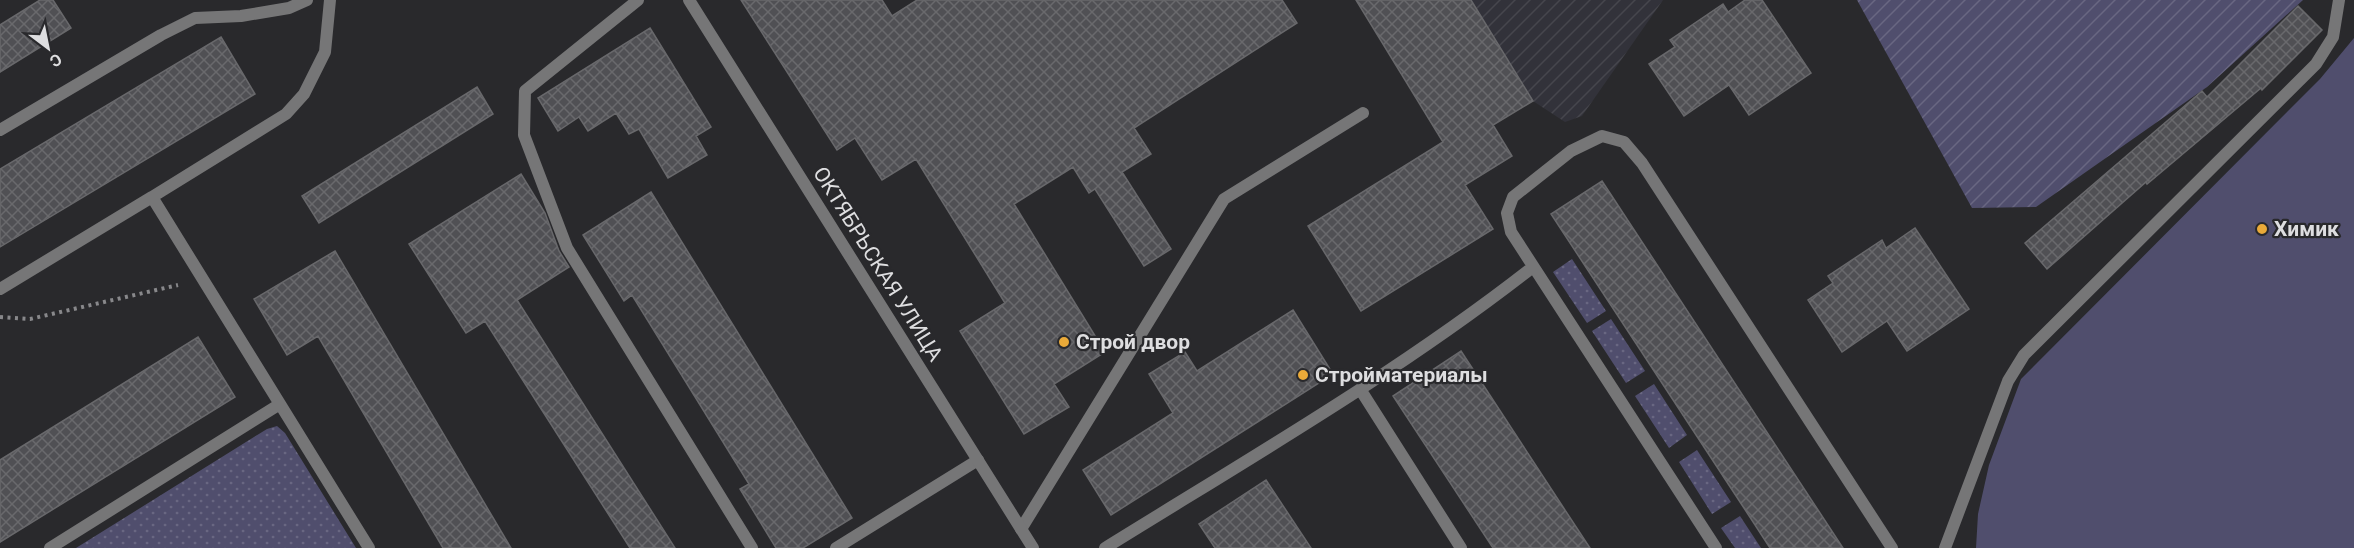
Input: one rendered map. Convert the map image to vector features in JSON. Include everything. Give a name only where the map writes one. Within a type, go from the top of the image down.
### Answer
[{"type":"street","points":[[0,130],[161,35],[195,18],[241,16],[289,8],[307,0]]},
{"type":"street","points":[[0,289],[286,114],[304,94],[325,52],[330,0]]},
{"type":"street","points":[[638,0],[525,91],[524,135],[567,248],[752,548]]},
{"type":"street","name":"ОКТЯБРЬСКАЯ УЛИЦА","points":[[689,0],[1033,548]]},
{"type":"street","points":[[1945,548],[2008,381],[2024,355],[2316,64],[2333,37],[2338,0]]},
{"type":"street","points":[[1021,529],[1224,200],[1363,113]]},
{"type":"street","points":[[1716,548],[1511,232],[1507,213],[1513,197],[1571,151],[1602,136],[1624,142],[1642,163],[1892,548]]},
{"type":"street","points":[[152,197],[369,548]]},
{"type":"street","points":[[1105,548],[1360,389],[1473,314],[1533,267]]},
{"type":"street","points":[[1360,389],[1461,548]]},
{"type":"street","points":[[50,548],[280,404]]},
{"type":"street","points":[[836,548],[978,460]]},
{"type":"path","points":[[0,317],[30,318],[203,279]]},
{"type":"shaded area","points":[[1471,0],[1663,0],[1582,116],[1565,122],[1533,101]]},
{"type":"shaded area","points":[[1857,0],[2303,0],[2207,87],[2036,207],[1972,208]]},
{"type":"shaded area","name":"Химик","points":[[2354,38],[2354,548],[1976,548],[1978,514],[1989,465],[2021,379],[2320,79]]},
{"type":"shaded area","points":[[1572,259],[1606,311],[1587,323],[1553,272]]},
{"type":"shaded area","points":[[1611,319],[1645,371],[1626,383],[1592,331]]},
{"type":"shaded area","points":[[1654,384],[1687,435],[1669,448],[1635,396]]},
{"type":"shaded area","points":[[277,426],[285,433],[356,548],[76,548],[267,429]]},
{"type":"shaded area","points":[[1697,450],[1731,502],[1712,514],[1679,462]]},
{"type":"shaded area","points":[[1740,516],[1761,548],[1735,548],[1721,528]]},
{"type":"building","points":[[40,0],[53,0],[71,28],[0,72],[0,25]]},
{"type":"building","points":[[741,0],[882,0],[892,16],[917,0],[1282,0],[1297,23],[1134,128],[1151,154],[1122,172],[1171,249],[1144,266],[1095,189],[1089,193],[1073,167],[1014,204],[1105,352],[1054,384],[1069,407],[1024,434],[960,331],[1005,303],[916,159],[882,180],[855,138],[837,150]]},
{"type":"building","points":[[1356,0],[1471,0],[1533,101],[1493,125],[1512,156],[1465,185],[1493,229],[1361,311],[1308,226],[1443,142]]},
{"type":"building","points":[[1745,0],[1762,0],[1811,73],[1749,115],[1729,85],[1684,116],[1649,64],[1675,47],[1670,40],[1723,4],[1728,12]]},
{"type":"building","points":[[2298,6],[2322,30],[2262,90],[2261,88],[2147,184],[2146,182],[2047,269],[2025,243],[2202,91],[2207,97]]},
{"type":"building","points":[[650,28],[711,127],[696,136],[707,155],[668,178],[639,129],[629,134],[616,113],[588,131],[579,117],[558,131],[538,98]]},
{"type":"building","points":[[221,37],[255,94],[0,247],[0,169]]},
{"type":"building","points":[[477,87],[493,114],[319,223],[302,196]]},
{"type":"building","points":[[521,174],[545,213],[559,251],[569,267],[517,300],[675,548],[630,548],[485,321],[466,333],[409,244]]},
{"type":"building","points":[[1602,181],[1843,548],[1770,548],[1551,214]]},
{"type":"building","points":[[651,192],[852,518],[803,548],[776,548],[740,489],[749,484],[632,295],[624,301],[583,235]]},
{"type":"building","points":[[1915,228],[1969,309],[1907,351],[1887,321],[1842,352],[1808,300],[1833,283],[1828,276],[1882,240],[1886,248]]},
{"type":"building","points":[[335,251],[511,548],[443,548],[318,336],[287,355],[254,299]]},
{"type":"building","points":[[1293,310],[1333,374],[1111,515],[1083,470],[1173,413],[1149,374],[1185,352],[1197,371]]},
{"type":"building","points":[[198,337],[235,397],[0,542],[0,460]]},
{"type":"building","points":[[1461,351],[1590,548],[1493,548],[1393,396]]},
{"type":"building","points":[[1266,480],[1311,548],[1215,548],[1199,524]]},
{"type":"place","name":"Химик","points":[[2262,229]]},
{"type":"place","name":"Строй двор","points":[[1064,342]]},
{"type":"place","name":"Стройматериалы","points":[[1303,375]]}]
